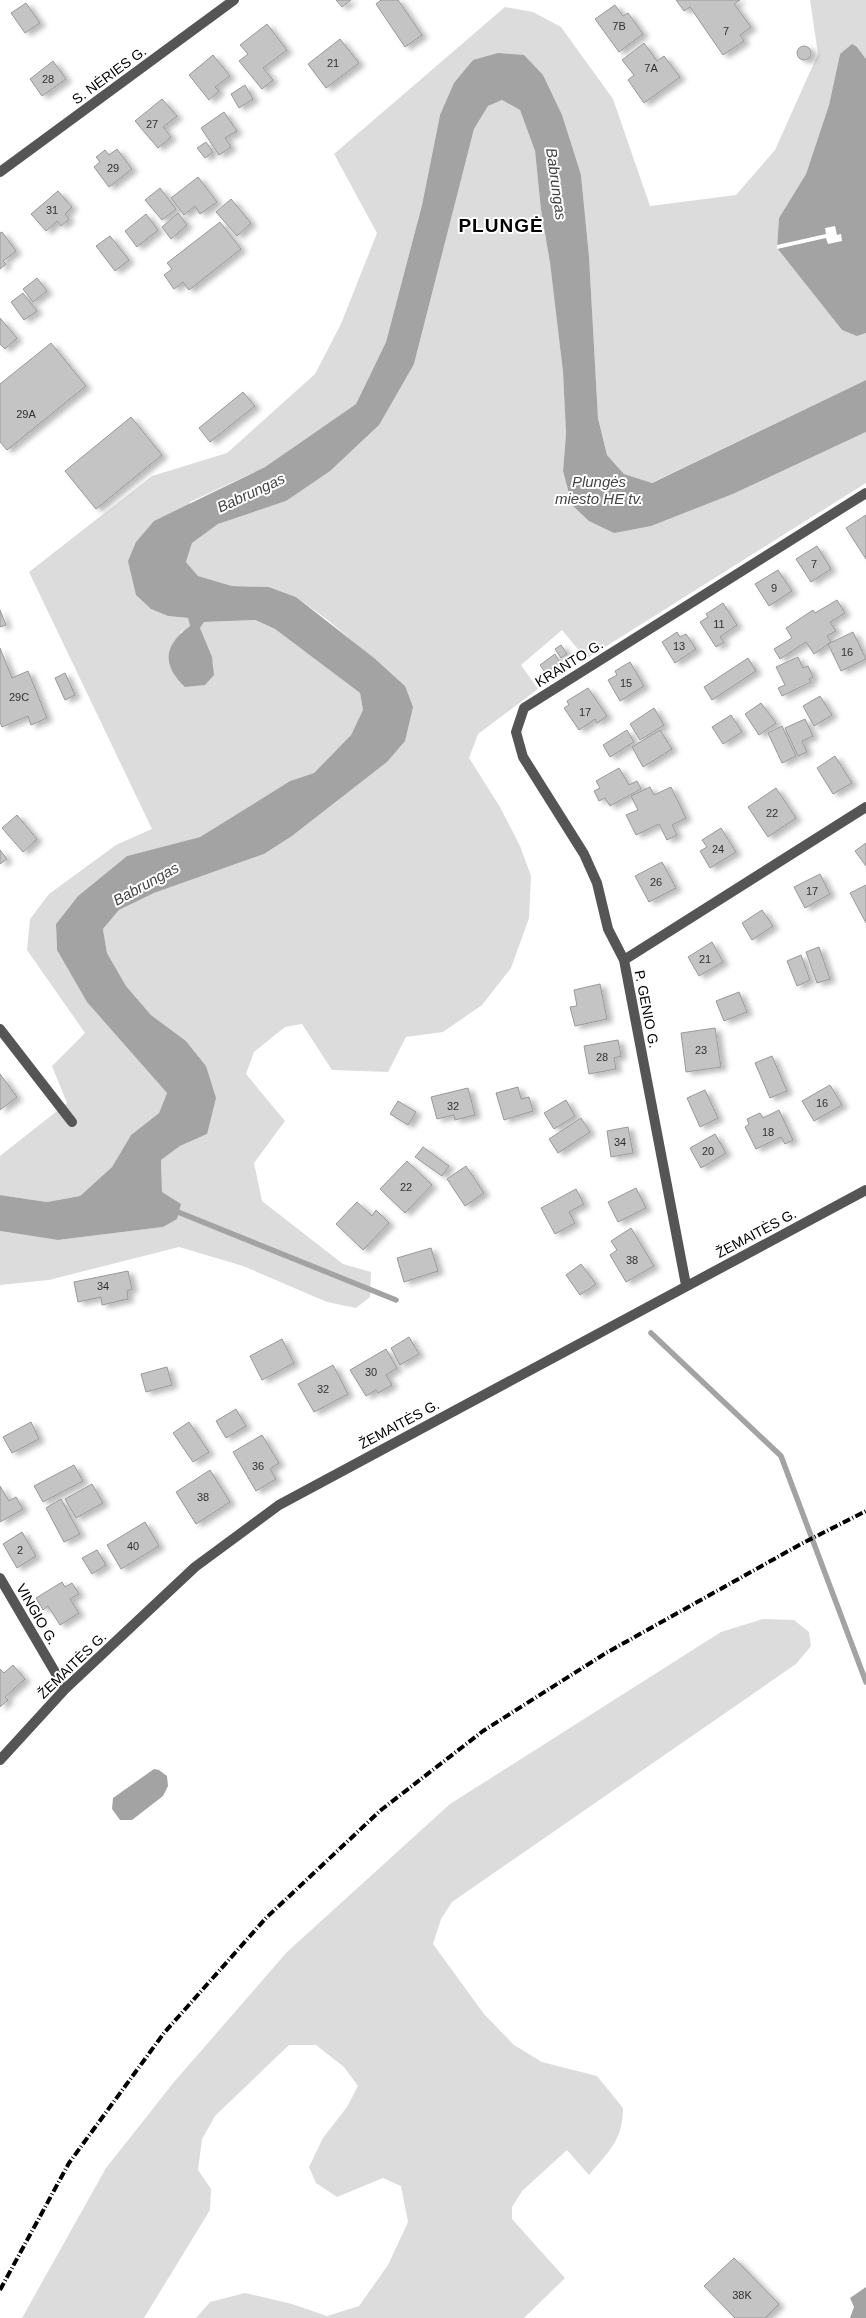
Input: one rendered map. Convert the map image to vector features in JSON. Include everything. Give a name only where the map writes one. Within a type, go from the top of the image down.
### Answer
[{"type":"street","name":"S. NĖRIES G.","points":[[0,172],[234,0]]},
{"type":"street","name":"KRANTO G.","points":[[624,960],[608,929],[597,883],[584,854],[523,757],[516,732],[524,708],[866,493]]},
{"type":"street","name":"P. GENIO G.","points":[[686,1285],[624,960],[866,806]]},
{"type":"street","points":[[0,1030],[72,1122]]},
{"type":"street","name":"ŽEMAITĖS G.","points":[[0,1760],[65,1689],[194,1567],[279,1505],[866,1190]]},
{"type":"street","name":"VINGIO G.","points":[[0,1578],[65,1689]]},
{"type":"shaded area","points":[[810,0],[866,0],[866,59],[857,47],[840,54],[829,105],[806,174],[779,218],[777,248],[842,330],[857,335],[866,333],[866,380],[651,483],[624,474],[607,455],[598,418],[589,256],[581,175],[543,75],[440,115],[422,205],[386,342],[356,404],[265,467],[190,502],[151,609],[168,616],[188,618],[190,626],[180,633],[214,667],[200,628],[204,622],[254,620],[275,629],[360,693],[363,710],[351,735],[314,773],[290,781],[200,837],[127,856],[78,896],[56,924],[57,950],[87,1001],[167,1093],[159,1113],[131,1135],[112,1167],[80,1196],[47,1202],[0,1195],[0,1156],[67,1103],[52,1066],[85,1033],[27,950],[30,919],[49,894],[116,845],[152,829],[29,572],[152,476],[227,453],[315,374],[341,324],[377,233],[334,154],[505,7],[533,12],[561,27],[613,99],[650,206],[736,195],[775,150],[818,54]]},
{"type":"shaded area","points":[[502,100],[520,110],[535,151],[563,372],[566,434],[563,471],[572,505],[735,493],[866,432],[866,483],[586,659],[562,630],[521,665],[538,689],[478,734],[469,758],[500,807],[520,846],[531,876],[529,918],[511,968],[482,1005],[443,1032],[406,1037],[388,1072],[332,1070],[302,1024],[285,1027],[254,1052],[246,1074],[285,1121],[254,1163],[262,1201],[343,1264],[371,1272],[370,1297],[356,1308],[327,1302],[243,1266],[179,1247],[49,1280],[0,1285],[0,1231],[58,1240],[163,1227],[161,1160],[180,1146],[207,1134],[206,1066],[186,1041],[151,1015],[126,986],[107,953],[103,929],[119,910],[154,893],[264,854],[292,836],[387,762],[405,686],[329,621],[296,597],[269,587],[232,586],[198,576],[186,562],[192,543],[218,524],[286,501],[414,364],[474,129],[488,106]]},
{"type":"shaded area","points":[[763,1619],[794,1620],[809,1632],[811,1646],[796,1664],[452,1902],[441,1919],[433,1944],[484,2014],[514,2045],[542,2062],[597,2076],[623,2108],[618,2137],[609,2152],[589,2175],[567,2150],[522,2191],[512,2207],[512,2219],[565,2278],[524,2318],[196,2318],[210,2302],[245,2293],[292,2304],[327,2316],[359,2306],[388,2265],[408,2222],[401,2186],[383,2178],[337,2197],[316,2183],[309,2167],[323,2138],[347,2107],[358,2086],[344,2067],[316,2045],[289,2045],[215,2116],[202,2139],[198,2170],[211,2189],[210,2210],[144,2318],[22,2318],[106,2168],[174,2082],[287,1952],[450,1804],[721,1632]]},
{"type":"water","points":[[852,44],[857,47],[866,59],[866,333],[857,336],[842,330],[777,248],[779,218],[806,174],[829,105],[840,54]]},
{"type":"water","points":[[498,53],[524,55],[543,75],[562,115],[581,175],[589,256],[598,418],[607,455],[624,474],[652,483],[866,380],[866,432],[735,493],[651,526],[614,533],[589,521],[572,505],[563,471],[566,434],[563,372],[535,151],[520,110],[502,100],[488,106],[474,129],[414,364],[379,425],[330,471],[286,501],[218,524],[192,543],[186,562],[198,576],[232,586],[269,587],[296,597],[374,658],[405,686],[413,707],[405,741],[387,762],[292,836],[264,854],[154,893],[119,910],[103,929],[107,953],[126,986],[151,1015],[186,1041],[206,1066],[216,1098],[207,1134],[180,1146],[161,1160],[162,1192],[181,1204],[177,1219],[163,1227],[58,1240],[0,1231],[0,1195],[47,1202],[80,1196],[112,1167],[131,1135],[159,1113],[167,1093],[87,1002],[57,950],[56,924],[78,896],[127,856],[200,837],[290,781],[314,773],[351,735],[363,710],[360,693],[275,629],[255,620],[204,622],[200,628],[212,657],[214,675],[205,685],[185,687],[172,670],[169,663],[169,655],[175,640],[190,626],[188,618],[168,616],[151,609],[136,595],[128,561],[136,542],[154,521],[265,467],[356,404],[386,342],[422,205],[440,115],[454,83],[473,60]]},
{"type":"water","points":[[154,1769],[167,1776],[168,1786],[163,1796],[132,1820],[120,1820],[112,1809],[113,1798]]},
{"type":"water","points":[[866,2287],[866,2318],[850,2318],[854,2307],[850,2298]]},
{"type":"pier","points":[[835,226],[837,235],[841,234],[842,241],[828,244],[826,238],[777,249],[777,245],[826,234],[825,228]]},
{"type":"building","points":[[336,0],[351,0],[342,7]]},
{"type":"building","points":[[381,0],[398,0],[422,35],[405,47],[376,4]]},
{"type":"building","points":[[676,0],[740,0],[734,4],[751,27],[740,35],[744,41],[723,55],[690,7],[684,11]]},
{"type":"building","points":[[26,3],[40,23],[25,33],[11,13]]},
{"type":"building","points":[[615,5],[623,16],[628,13],[643,34],[619,52],[595,19]]},
{"type":"building","points":[[267,24],[287,50],[263,68],[273,80],[262,89],[239,61],[248,54],[240,45]]},
{"type":"building","points":[[340,39],[359,63],[326,88],[308,64]]},
{"type":"building","points":[[644,43],[657,61],[664,56],[680,77],[644,103],[628,80],[634,75],[622,60]]},
{"type":"building","points":[[804,46],[809,48],[811,53],[809,58],[804,60],[799,58],[797,53],[799,48]]},
{"type":"building","points":[[213,55],[230,76],[215,87],[219,91],[209,100],[189,75]]},
{"type":"building","points":[[53,61],[66,79],[42,96],[30,79]]},
{"type":"building","points":[[245,85],[253,99],[239,108],[231,94]]},
{"type":"building","points":[[162,99],[177,116],[163,127],[171,137],[158,148],[135,121]]},
{"type":"building","points":[[224,112],[237,131],[225,138],[231,147],[219,155],[201,128]]},
{"type":"building","points":[[206,142],[213,152],[205,158],[197,148]]},
{"type":"building","points":[[117,149],[132,169],[109,187],[94,167],[100,162],[96,157],[105,150],[109,155]]},
{"type":"building","points":[[198,177],[217,202],[200,214],[195,206],[184,215],[171,198]]},
{"type":"building","points":[[160,188],[176,209],[162,220],[145,200]]},
{"type":"building","points":[[58,191],[72,207],[65,214],[69,219],[61,226],[57,221],[46,231],[31,214]]},
{"type":"building","points":[[231,199],[251,223],[237,236],[216,212]]},
{"type":"building","points":[[178,213],[187,225],[171,239],[162,227]]},
{"type":"building","points":[[146,214],[158,230],[137,247],[125,231]]},
{"type":"building","points":[[220,222],[241,249],[189,290],[183,282],[174,289],[164,275],[172,269],[167,263]]},
{"type":"building","points":[[2,232],[16,251],[3,261],[6,264],[0,269],[0,233]]},
{"type":"building","points":[[110,236],[129,260],[115,271],[96,246]]},
{"type":"building","points":[[37,278],[47,291],[33,302],[23,289]]},
{"type":"building","points":[[23,293],[37,311],[24,320],[11,302]]},
{"type":"building","points":[[0,318],[17,338],[5,349],[0,344]]},
{"type":"building","points":[[51,343],[86,386],[7,450],[0,442],[0,384]]},
{"type":"building","points":[[243,392],[255,406],[210,442],[199,428]]},
{"type":"building","points":[[131,417],[162,455],[96,509],[65,471]]},
{"type":"building","points":[[866,515],[866,559],[846,528]]},
{"type":"building","points":[[817,546],[831,569],[811,582],[796,559]]},
{"type":"building","points":[[778,570],[792,591],[769,606],[755,584]]},
{"type":"building","points":[[837,600],[845,613],[830,622],[836,631],[827,636],[831,642],[814,654],[806,642],[780,659],[774,649],[792,638],[786,628],[813,610],[815,613]]},
{"type":"building","points":[[723,603],[737,625],[720,637],[724,642],[716,647],[700,622],[708,617],[706,614]]},
{"type":"building","points":[[0,610],[6,625],[0,627]]},
{"type":"building","points":[[677,632],[680,637],[686,634],[696,649],[675,663],[662,642]]},
{"type":"building","points":[[853,632],[866,659],[841,671],[828,644]]},
{"type":"building","points":[[561,645],[567,654],[561,658],[555,649]]},
{"type":"building","points":[[0,648],[12,678],[28,671],[47,718],[31,725],[28,716],[2,727],[0,722]]},
{"type":"building","points":[[555,654],[561,665],[547,675],[540,665]]},
{"type":"building","points":[[798,657],[803,668],[808,666],[813,677],[809,679],[811,682],[782,696],[778,688],[785,685],[776,667]]},
{"type":"building","points":[[748,658],[756,671],[712,700],[704,687]]},
{"type":"building","points":[[630,662],[644,686],[620,701],[608,680],[617,675],[615,671]]},
{"type":"building","points":[[65,673],[75,695],[65,700],[55,678]]},
{"type":"building","points":[[588,688],[607,716],[597,723],[595,719],[579,730],[564,708],[569,705],[567,701]]},
{"type":"building","points":[[820,696],[832,715],[814,726],[803,706]]},
{"type":"building","points":[[761,703],[776,723],[759,735],[745,714]]},
{"type":"building","points":[[654,708],[664,725],[640,740],[630,724]]},
{"type":"building","points":[[731,715],[742,732],[723,744],[712,727]]},
{"type":"building","points":[[805,719],[813,736],[802,741],[807,752],[798,756],[785,728]]},
{"type":"building","points":[[782,726],[796,756],[782,763],[768,733]]},
{"type":"building","points":[[627,730],[634,742],[610,757],[603,745]]},
{"type":"building","points":[[660,730],[672,749],[643,767],[632,747]]},
{"type":"building","points":[[835,756],[852,783],[833,794],[817,768]]},
{"type":"building","points":[[619,768],[629,785],[637,781],[641,789],[610,806],[605,798],[599,801],[594,791],[600,788],[596,781]]},
{"type":"building","points":[[650,787],[654,795],[671,787],[686,818],[672,825],[677,835],[667,840],[659,824],[636,835],[626,815],[638,810],[631,796]]},
{"type":"building","points":[[776,788],[796,818],[768,837],[748,807]]},
{"type":"building","points":[[17,815],[37,839],[23,852],[2,828]]},
{"type":"building","points":[[721,828],[736,852],[710,868],[700,851],[707,847],[702,840]]},
{"type":"building","points":[[866,843],[866,866],[855,851]]},
{"type":"building","points":[[0,850],[7,859],[0,864]]},
{"type":"building","points":[[662,862],[676,888],[649,902],[635,876]]},
{"type":"building","points":[[820,874],[830,894],[805,908],[794,887]]},
{"type":"building","points":[[866,885],[866,923],[850,893]]},
{"type":"building","points":[[762,910],[773,926],[752,940],[742,923]]},
{"type":"building","points":[[712,942],[723,962],[699,976],[688,957]]},
{"type":"building","points":[[819,947],[830,979],[817,983],[806,952]]},
{"type":"building","points":[[801,955],[810,980],[797,986],[787,961]]},
{"type":"building","points":[[600,984],[607,1019],[575,1026],[570,1007],[577,1006],[574,990]]},
{"type":"building","points":[[739,992],[747,1012],[724,1021],[716,1001]]},
{"type":"building","points":[[715,1028],[721,1067],[686,1072],[681,1033]]},
{"type":"building","points":[[618,1040],[621,1056],[614,1058],[616,1069],[589,1074],[584,1046]]},
{"type":"building","points":[[772,1056],[787,1091],[770,1098],[755,1063]]},
{"type":"building","points":[[0,1074],[17,1097],[0,1110]]},
{"type":"building","points":[[830,1085],[842,1105],[814,1121],[802,1101]]},
{"type":"building","points":[[518,1087],[521,1099],[529,1097],[533,1111],[504,1120],[496,1093]]},
{"type":"building","points":[[468,1088],[475,1115],[455,1120],[454,1115],[437,1119],[431,1097]]},
{"type":"building","points":[[705,1090],[718,1118],[700,1127],[687,1098]]},
{"type":"building","points":[[566,1100],[575,1116],[554,1129],[544,1113]]},
{"type":"building","points":[[398,1101],[416,1112],[408,1125],[390,1114]]},
{"type":"building","points":[[779,1110],[793,1140],[785,1144],[781,1137],[756,1149],[745,1127],[749,1124],[747,1119],[760,1113],[763,1118]]},
{"type":"building","points":[[581,1118],[590,1132],[558,1153],[549,1139]]},
{"type":"building","points":[[628,1127],[633,1153],[611,1157],[607,1131]]},
{"type":"building","points":[[715,1134],[726,1153],[701,1168],[690,1148]]},
{"type":"building","points":[[423,1147],[449,1166],[442,1176],[415,1157]]},
{"type":"building","points":[[407,1161],[432,1185],[405,1213],[380,1189]]},
{"type":"building","points":[[466,1166],[484,1193],[465,1206],[447,1179]]},
{"type":"building","points":[[636,1188],[646,1208],[618,1222],[608,1202]]},
{"type":"building","points":[[576,1189],[584,1204],[569,1212],[575,1223],[555,1234],[541,1208]]},
{"type":"building","points":[[357,1202],[372,1216],[376,1210],[389,1223],[363,1250],[336,1224]]},
{"type":"building","points":[[631,1228],[654,1266],[626,1282],[610,1255],[617,1250],[611,1241]]},
{"type":"building","points":[[431,1248],[438,1271],[404,1282],[397,1258]]},
{"type":"building","points":[[581,1264],[596,1284],[580,1295],[566,1275]]},
{"type":"building","points":[[128,1271],[132,1289],[127,1291],[128,1299],[102,1305],[101,1297],[78,1302],[74,1282]]},
{"type":"building","points":[[409,1337],[419,1354],[400,1365],[391,1348]]},
{"type":"building","points":[[282,1339],[294,1363],[262,1380],[250,1356]]},
{"type":"building","points":[[386,1349],[397,1368],[386,1375],[392,1385],[378,1393],[376,1390],[366,1396],[350,1370]]},
{"type":"building","points":[[333,1365],[348,1394],[314,1412],[298,1384]]},
{"type":"building","points":[[167,1367],[172,1385],[146,1392],[141,1374]]},
{"type":"building","points":[[236,1409],[246,1426],[226,1438],[216,1421]]},
{"type":"building","points":[[31,1422],[39,1439],[12,1453],[3,1437]]},
{"type":"building","points":[[189,1422],[209,1452],[193,1462],[173,1433]]},
{"type":"building","points":[[262,1435],[279,1463],[270,1469],[276,1479],[256,1491],[233,1452]]},
{"type":"building","points":[[74,1465],[83,1481],[43,1502],[34,1486]]},
{"type":"building","points":[[210,1470],[230,1502],[196,1524],[176,1492]]},
{"type":"building","points":[[92,1484],[103,1503],[76,1518],[65,1499]]},
{"type":"building","points":[[0,1486],[9,1501],[16,1497],[23,1509],[0,1522]]},
{"type":"building","points":[[61,1499],[80,1534],[64,1542],[46,1508]]},
{"type":"building","points":[[145,1522],[159,1546],[121,1569],[107,1545]]},
{"type":"building","points":[[22,1532],[36,1556],[17,1568],[3,1544]]},
{"type":"building","points":[[97,1550],[106,1565],[92,1574],[82,1558]]},
{"type":"building","points":[[62,1582],[65,1587],[72,1583],[79,1594],[70,1599],[79,1613],[60,1625],[48,1606],[43,1610],[36,1598]]},
{"type":"building","points":[[13,1665],[25,1679],[5,1697],[8,1700],[0,1707],[0,1669],[4,1673]]},
{"type":"building","points":[[734,2258],[779,2304],[765,2318],[735,2318],[704,2286]]},
{"type":"waterway","points":[[173,1210],[396,1300]]},
{"type":"waterway","points":[[651,1333],[781,1456],[866,1682]]},
{"type":"railway","points":[[0,2290],[69,2163],[164,2033],[266,1918],[381,1810],[483,1731],[606,1653],[801,1544],[866,1511]]},
{"type":"district","name":"PLUNGĖ","points":[[501,225]]},
{"type":"water label","name":"Babrungas","points":[[556,184]]},
{"type":"water label","name":"Plungės miesto HE tv.","points":[[599,490]]},
{"type":"water label","name":"Babrungas","points":[[251,493]]},
{"type":"water label","name":"Babrungas","points":[[146,884]]}]
